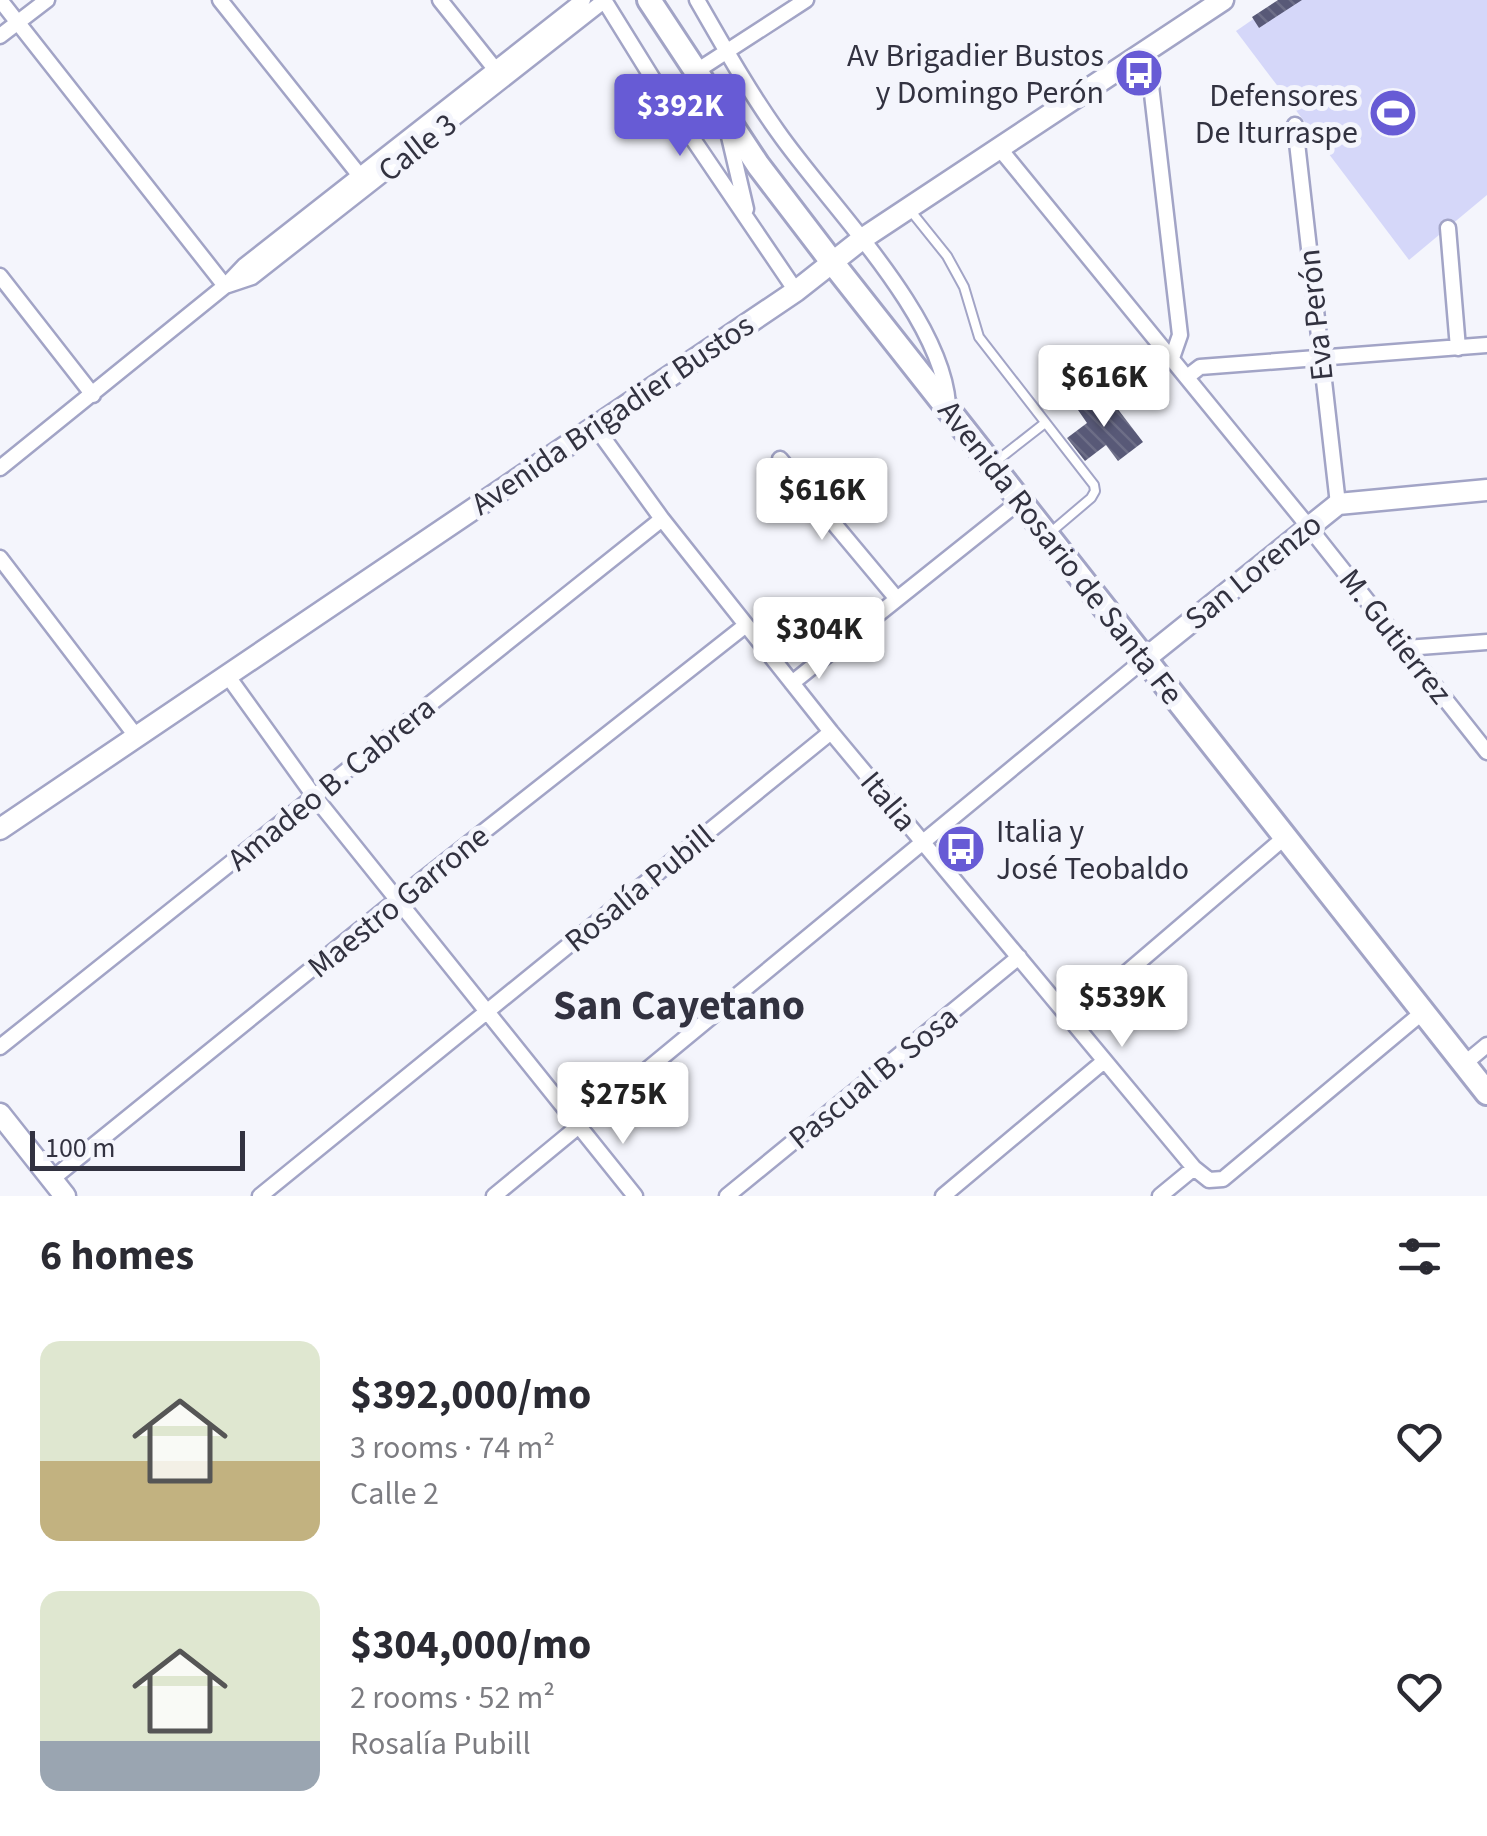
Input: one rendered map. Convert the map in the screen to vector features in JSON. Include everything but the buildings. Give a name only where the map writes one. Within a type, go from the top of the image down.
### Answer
[{"type":"main road","name":"Avenida Rosario de Santa Fe","points":[[649,0],[723,113],[832,262],[1487,1093]]},
{"type":"street","points":[[0,0],[225,286]]},
{"type":"street","points":[[0,36],[46,0]]},
{"type":"street","points":[[220,0],[364,181]]},
{"type":"street","points":[[440,0],[499,74]]},
{"type":"street","name":"Calle 3","points":[[0,468],[225,286],[244,266],[364,181],[499,74],[583,0]]},
{"type":"street","points":[[604,0],[661,92],[796,290]]},
{"type":"street","name":"Calle 3","points":[[499,74],[604,0]]},
{"type":"street","points":[[698,0],[777,131],[907,301],[941,370],[948,410]]},
{"type":"street","points":[[695,72],[806,0]]},
{"type":"street","name":"Avenida Brigadier Bustos","points":[[0,828],[796,290],[862,239],[1148,52],[1198,7],[1223,0]]},
{"type":"street","points":[[1148,52],[1180,335],[1172,358]]},
{"type":"street","points":[[723,113],[749,222]]},
{"type":"street","name":"Eva Perón","points":[[1295,125],[1338,504]]},
{"type":"street","name":"M. Gutierrez","points":[[1000,149],[1487,752]]},
{"type":"street","points":[[1448,228],[1458,348]]},
{"type":"street","points":[[0,276],[93,394]]},
{"type":"street","points":[[1187,377],[1200,367],[1487,345]]},
{"type":"street","name":"Italia","points":[[594,424],[662,519],[831,732],[1194,1168]]},
{"type":"street","points":[[780,459],[897,599]]},
{"type":"street","name":"San Lorenzo","points":[[1146,658],[1338,504],[1487,490]]},
{"type":"street","points":[[792,683],[1020,502]]},
{"type":"street","name":"Amadeo B. Cabrera","points":[[0,1046],[662,519]]},
{"type":"street","points":[[0,558],[136,736]]},
{"type":"street","name":"Maestro Garrone","points":[[59,1188],[398,899],[746,625]]},
{"type":"street","points":[[1406,648],[1487,642]]},
{"type":"street","points":[[494,1196],[1146,658]]},
{"type":"street","points":[[226,674],[314,796],[635,1196]]},
{"type":"street","name":"Rosalía Pubill","points":[[260,1196],[831,732]]},
{"type":"street","points":[[1070,1021],[1284,838]]},
{"type":"street","name":"Pascual B. Sosa","points":[[727,1196],[1019,957]]},
{"type":"street","points":[[1160,1196],[1194,1168],[1209,1180],[1223,1179],[1423,1012]]},
{"type":"street","points":[[1464,1064],[1487,1046]]},
{"type":"street","points":[[943,1196],[1103,1062]]},
{"type":"street","points":[[0,1114],[59,1188]]},
{"type":"lane","points":[[909,209],[964,287],[979,338],[1096,491],[1048,535]]},
{"type":"lane","points":[[992,465],[1046,423]]},
{"type":"shaded area","name":"Defensores De Iturraspe","points":[[1281,0],[1487,0],[1487,195],[1409,260],[1236,31]]},
{"type":"place","name":"Av Brigadier Bustos y Domingo Perón","points":[[1139,73]]},
{"type":"place","name":"Defensores De Iturraspe","points":[[1393,113]]},
{"type":"place","name":"Italia y José Teobaldo","points":[[961,849]]},
{"type":"district","name":"San Cayetano","points":[[679,1004]]}]
